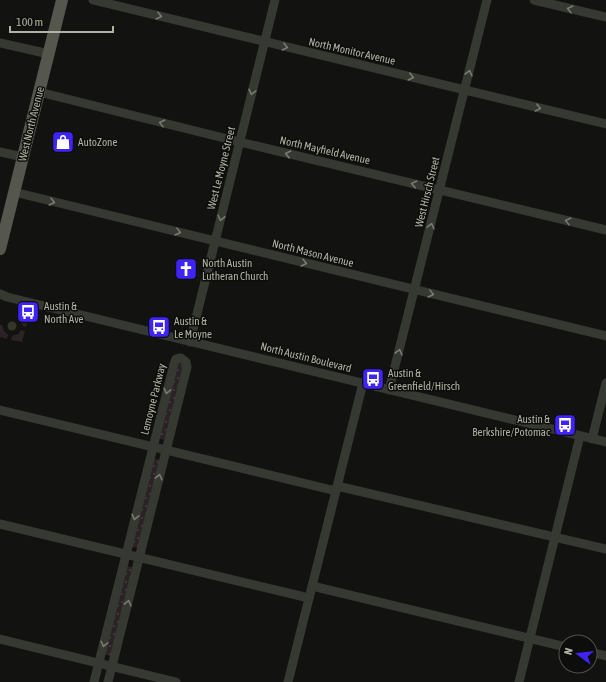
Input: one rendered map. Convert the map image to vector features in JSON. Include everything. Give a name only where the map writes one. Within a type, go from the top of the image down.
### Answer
[{"type":"main road","name":"West North Avenue","points":[[0,249],[62,0]]},
{"type":"street","name":"North Monitor Avenue","points":[[94,0],[606,124]]},
{"type":"street","name":"West Le Moyne Street","points":[[190,342],[275,0]]},
{"type":"street","name":"West Hirsch Street","points":[[389,390],[487,0]]},
{"type":"street","points":[[534,0],[606,18]]},
{"type":"street","points":[[0,43],[49,54]]},
{"type":"street","name":"North Mayfield Avenue","points":[[39,92],[606,230]]},
{"type":"street","points":[[0,152],[23,157]]},
{"type":"street","name":"North Mason Avenue","points":[[14,192],[606,336]]},
{"type":"street","name":"North Austin Boulevard","points":[[0,294],[190,342],[606,442]]},
{"type":"street","name":"Lemoyne Parkway","points":[[94,682],[174,364],[176,359],[181,358],[186,362],[187,367],[108,682]]},
{"type":"street","points":[[592,439],[606,383]]},
{"type":"street","points":[[288,682],[363,384]]},
{"type":"street","points":[[0,410],[166,450],[606,549]]},
{"type":"street","points":[[519,682],[580,436]]},
{"type":"street","points":[[0,524],[309,598]]},
{"type":"street","points":[[312,586],[558,644]]},
{"type":"street","points":[[0,639],[176,682]]},
{"type":"shaded area","points":[[18,313],[29,316],[26,327],[23,326],[17,317]]},
{"type":"shaded area","points":[[10,322],[14,322],[16,326],[14,330],[10,330],[8,328],[8,324]]},
{"type":"shaded area","points":[[0,325],[2,325],[4,331],[8,335],[7,339],[0,337]]},
{"type":"shaded area","points":[[21,330],[25,331],[22,342],[11,340],[12,336],[18,334]]},
{"type":"shaded area","points":[[179,363],[182,364],[183,367],[164,440],[157,438]]},
{"type":"shaded area","points":[[152,458],[160,460],[138,548],[130,546]]},
{"type":"shaded area","points":[[125,566],[133,567],[111,656],[103,654]]},
{"type":"place","name":"AutoZone","points":[[63,142]]},
{"type":"place","name":"North Austin Lutheran Church","points":[[186,269]]},
{"type":"place","name":"Austin & North Ave","points":[[28,312]]},
{"type":"place","name":"Austin & Le Moyne","points":[[159,327]]},
{"type":"place","name":"Austin & Greenfield/Hirsch","points":[[373,379]]},
{"type":"place","name":"Austin & Berkshire/Potomac","points":[[565,425]]}]
